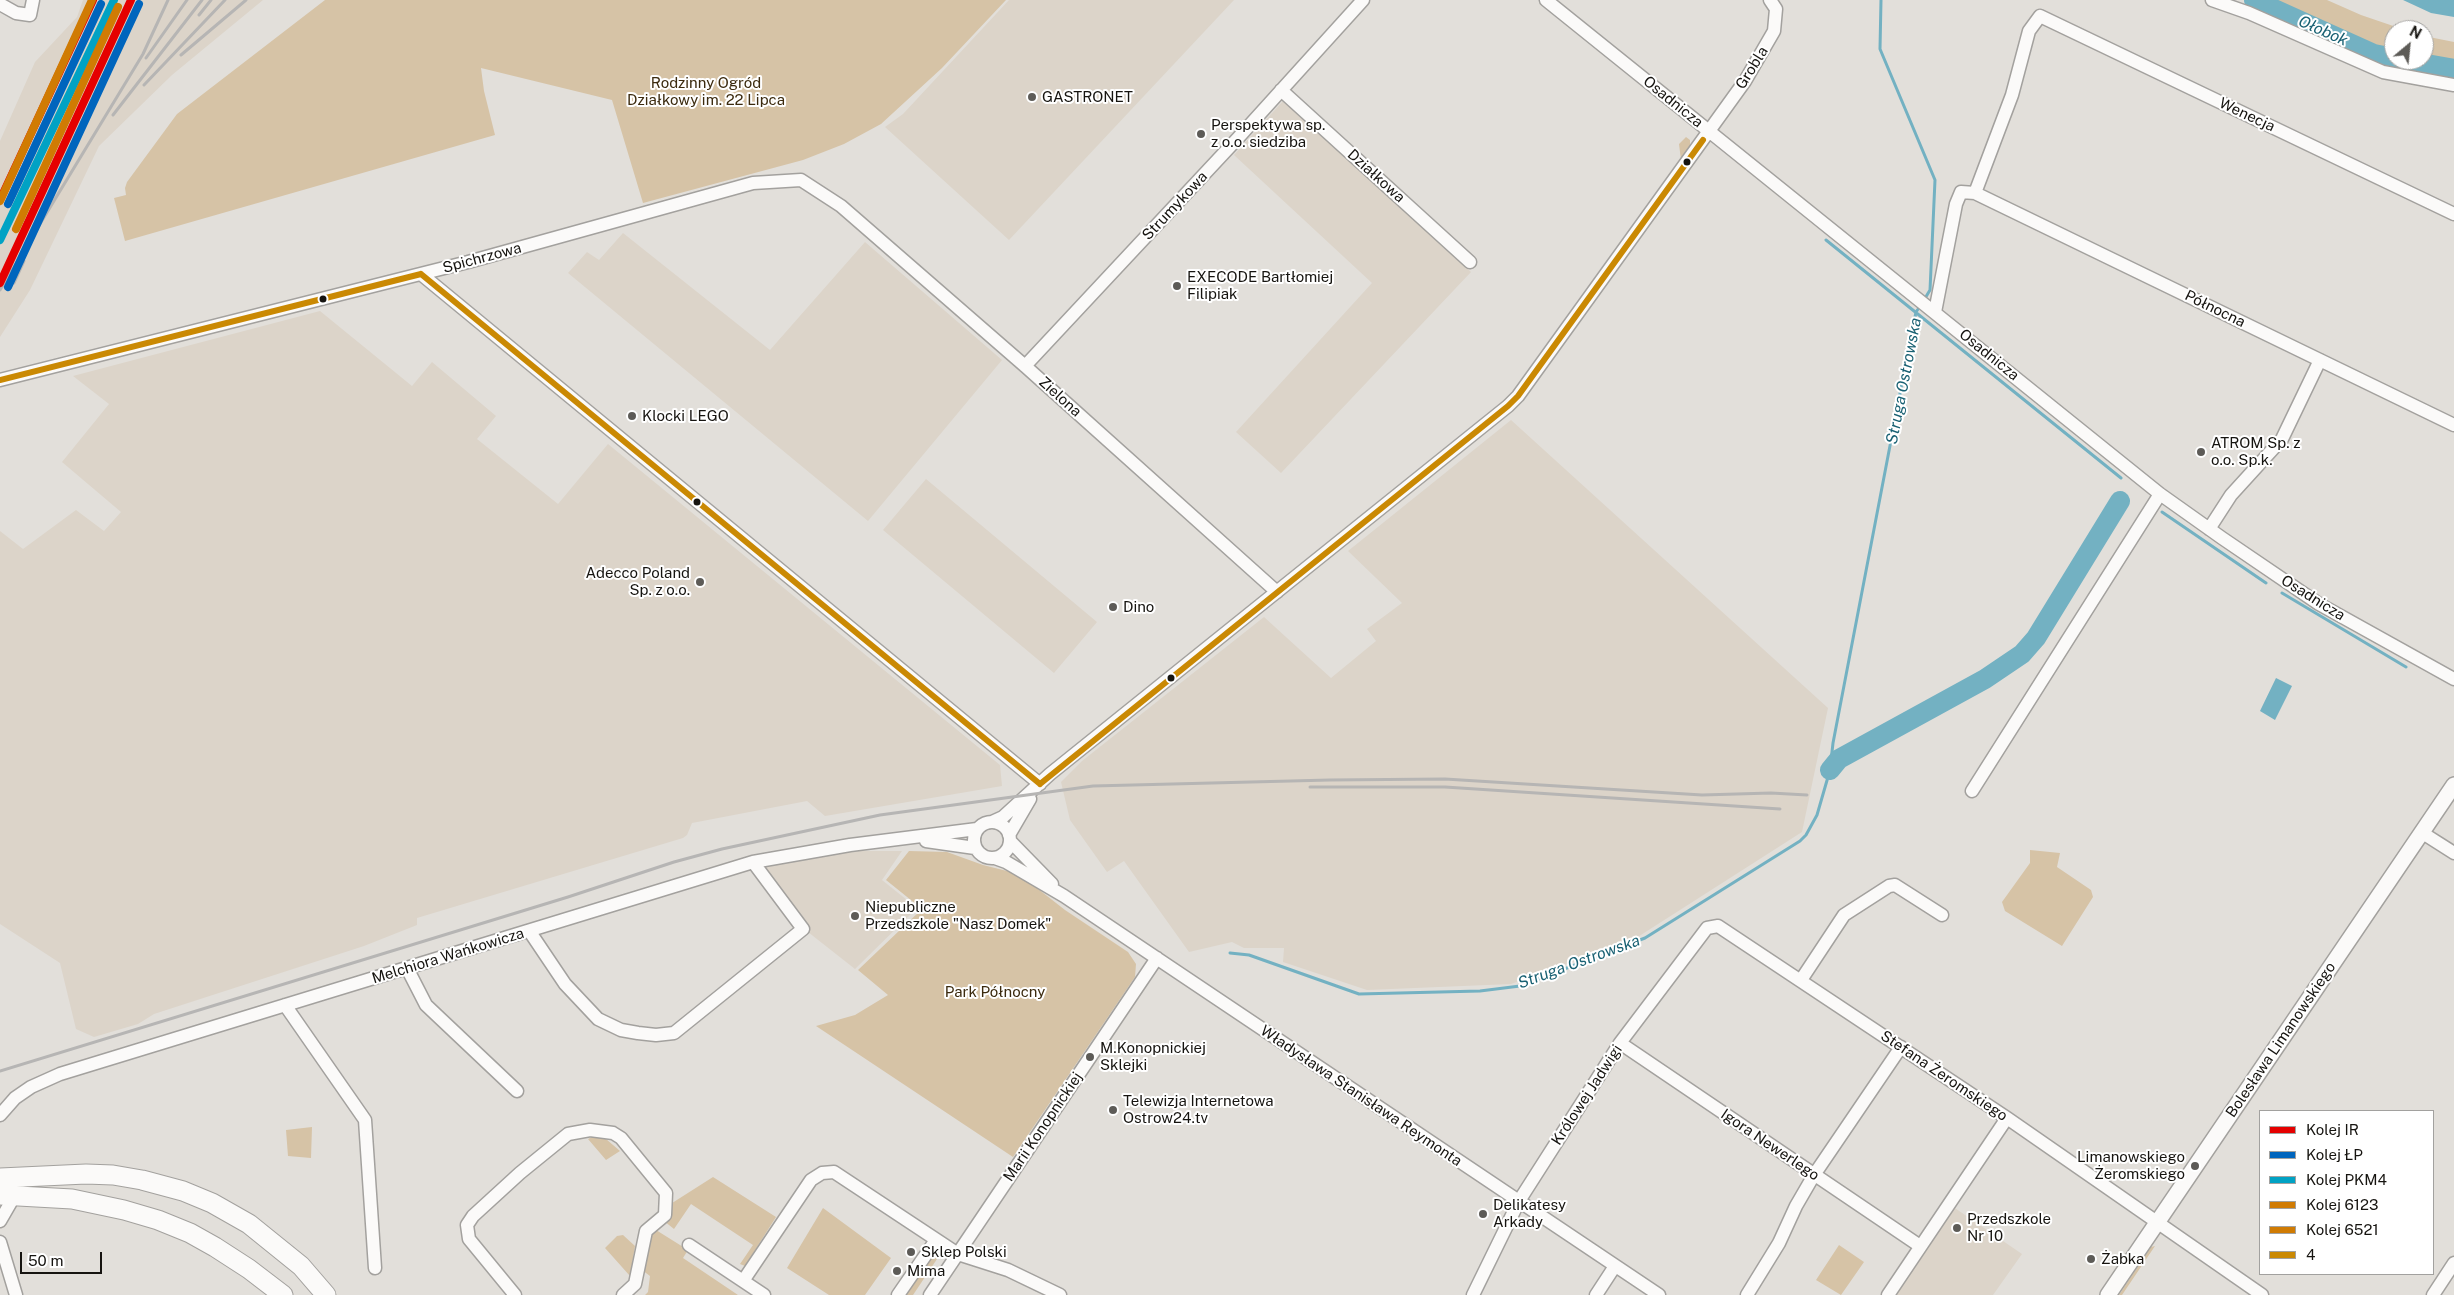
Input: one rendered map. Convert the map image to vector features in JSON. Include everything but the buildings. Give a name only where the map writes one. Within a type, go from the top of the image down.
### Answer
[{"type":"main road","points":[[6,1183],[113,1175],[142,1180],[183,1191],[212,1203],[249,1224],[300,1266],[326,1295]]},
{"type":"main road","points":[[6,1183],[45,1196],[94,1203],[158,1220],[190,1233],[215,1247],[249,1269],[283,1295]]},
{"type":"street","points":[[0,4],[16,13],[30,15],[33,0]]},
{"type":"street","name":"Strumykowa","points":[[1025,366],[1363,0]]},
{"type":"street","name":"Osadnicza","points":[[1546,0],[2160,494],[2320,604],[2454,679]]},
{"type":"street","name":"Grobla","points":[[1709,131],[1745,81],[1770,39],[1776,22],[1776,9],[1770,0]]},
{"type":"street","points":[[2212,0],[2249,13],[2383,72],[2454,85]]},
{"type":"street","name":"Wenecja","points":[[1975,193],[2012,94],[2029,31],[2040,16],[2454,214]]},
{"type":"street","name":"Działkowa","points":[[1281,90],[1470,262]]},
{"type":"street","points":[[1040,784],[1010,838],[1005,852],[995,858],[983,856],[975,848],[973,840],[977,829],[1003,817],[1040,784],[1277,592],[1498,416],[1513,401],[1709,131]]},
{"type":"street","name":"Spichrzowa","points":[[0,380],[421,274],[752,183],[801,180],[841,206]]},
{"type":"street","points":[[1935,312],[1956,204],[1961,192],[1975,193]]},
{"type":"street","name":"Północna","points":[[1975,193],[2454,425]]},
{"type":"street","name":"Zielona","points":[[841,206],[1025,366],[1277,592]]},
{"type":"street","points":[[421,274],[1040,784]]},
{"type":"street","points":[[2209,529],[2231,495],[2282,439],[2320,360]]},
{"type":"street","points":[[1972,791],[2160,494]]},
{"type":"street","name":"Bolesława Limanowskiego","points":[[2108,1295],[2454,785]]},
{"type":"street","points":[[992,822],[1003,826],[1010,838]]},
{"type":"street","name":"Melchiora Wańkowicza","points":[[0,1114],[15,1098],[44,1080],[753,862],[858,844],[911,839],[977,829]]},
{"type":"street","points":[[2422,832],[2454,852]]},
{"type":"street","name":"Władysława Stanisława Reymonta","points":[[1010,838],[1024,858],[1064,896]]},
{"type":"street","name":"Melchiora Wańkowicza","points":[[911,839],[975,848]]},
{"type":"street","name":"Władysława Stanisława Reymonta","points":[[995,858],[1006,862],[1064,896],[1659,1295]]},
{"type":"street","points":[[530,932],[565,984],[598,1020],[621,1030],[656,1035],[674,1034],[803,928],[753,862]]},
{"type":"street","points":[[1800,980],[1844,915],[1889,886],[1895,885],[1942,915]]},
{"type":"street","name":"Królowej Jadwigi","points":[[1473,1295],[1519,1201],[1620,1043],[1707,928],[1718,926],[1729,932]]},
{"type":"street","name":"Stefana Żeromskiego","points":[[1729,932],[2007,1118],[2262,1295]]},
{"type":"street","name":"Marii Konopnickiej","points":[[930,1295],[1157,958]]},
{"type":"street","points":[[407,968],[426,1005],[517,1091]]},
{"type":"street","points":[[285,1005],[365,1120],[375,1268]]},
{"type":"street","name":"Igora Newerlego","points":[[1620,1043],[1920,1246]]},
{"type":"street","points":[[1747,1295],[1776,1249],[1796,1206],[1814,1175],[1901,1047]]},
{"type":"street","points":[[1888,1295],[2007,1118]]},
{"type":"street","points":[[515,1295],[469,1239],[467,1225],[473,1216],[520,1173],[568,1134],[590,1130],[613,1133],[621,1138],[666,1194],[665,1215],[646,1231],[635,1284],[623,1295]]},
{"type":"street","points":[[743,1281],[810,1180],[822,1173],[834,1172],[841,1174],[958,1254],[1008,1270],[1060,1295]]},
{"type":"street","points":[[0,1221],[6,1183]]},
{"type":"street","points":[[898,1295],[936,1240]]},
{"type":"street","points":[[0,1242],[16,1295]]},
{"type":"street","points":[[689,1244],[764,1295]]},
{"type":"street","points":[[2433,1295],[2453,1265]]},
{"type":"street","points":[[1596,1295],[1615,1266]]},
{"type":"shaded area","points":[[83,0],[263,0],[172,75],[99,146],[30,290],[0,337],[0,141],[35,62],[77,17]]},
{"type":"shaded area","points":[[1009,0],[1234,0],[1009,240],[885,127],[903,114]]},
{"type":"shaded area","points":[[1283,101],[1471,272],[1281,473],[1236,432],[1372,283],[1234,155]]},
{"type":"shaded area","points":[[623,233],[770,350],[865,242],[1002,360],[868,521],[568,273],[587,252],[599,260]]},
{"type":"shaded area","points":[[320,311],[412,386],[432,362],[496,416],[477,439],[558,504],[608,444],[1000,765],[1002,786],[825,816],[807,801],[692,823],[687,835],[683,838],[417,918],[417,925],[364,946],[154,1014],[138,1024],[94,1037],[76,1029],[60,963],[0,924],[0,531],[23,549],[76,510],[104,531],[121,512],[62,462],[109,404],[73,376]]},
{"type":"shaded area","points":[[1511,420],[1828,708],[1802,832],[1633,940],[1511,984],[1367,990],[1283,962],[1284,948],[1244,948],[1232,942],[1189,952],[1124,861],[1107,872],[1070,820],[1061,782],[1082,761],[1264,617],[1331,678],[1376,641],[1367,629],[1402,603],[1348,551]]},
{"type":"shaded area","points":[[926,479],[1097,622],[1054,673],[883,530]]},
{"type":"shaded area","name":"Niepubliczne Przedszkole \"Nasz Domek\"","points":[[851,851],[902,851],[882,880],[917,908],[855,969],[808,932],[807,924],[764,866]]},
{"type":"shaded area","name":"Przedszkole Nr 10","points":[[1946,1202],[2022,1254],[1993,1295],[1885,1295]]},
{"type":"green space","name":"Rodzinny Ogród Działkowy im. 22 Lipca","points":[[325,0],[1006,0],[942,68],[881,124],[844,144],[803,160],[643,203],[612,100],[481,68],[484,91],[495,135],[125,241],[114,198],[126,195],[125,188],[127,182],[177,114]]},
{"type":"green space","points":[[2270,0],[2327,0],[2384,23],[2384,50],[2376,49]]},
{"type":"green space","points":[[2434,38],[2454,42],[2454,65],[2434,60]]},
{"type":"green space","points":[[1686,137],[1690,140],[1690,147],[1681,160],[1679,144]]},
{"type":"green space","points":[[2030,850],[2060,853],[2057,867],[2091,890],[2093,897],[2062,946],[2005,911],[2002,902],[2030,863]]},
{"type":"green space","name":"Park Północny","points":[[909,851],[947,852],[983,865],[1019,874],[1065,910],[1128,952],[1136,964],[1135,977],[1013,1157],[816,1026],[855,1015],[888,995],[858,970],[922,909],[886,880]]},
{"type":"green space","points":[[312,1127],[311,1158],[288,1156],[286,1130]]},
{"type":"green space","points":[[594,1136],[606,1139],[620,1151],[606,1160],[588,1139]]},
{"type":"green space","points":[[713,1177],[776,1217],[745,1266],[740,1264],[753,1245],[691,1204],[674,1229],[664,1221],[669,1205]]},
{"type":"green space","points":[[823,1208],[891,1258],[865,1295],[829,1295],[787,1268]]},
{"type":"green space","points":[[656,1230],[688,1250],[683,1258],[738,1295],[645,1295],[648,1292],[650,1276],[642,1270],[651,1233]]},
{"type":"green space","points":[[623,1235],[635,1246],[630,1276],[605,1248],[617,1236]]},
{"type":"green space","points":[[1839,1245],[1864,1262],[1841,1295],[1816,1280]]},
{"type":"green space","points":[[2155,1246],[2122,1295],[2119,1295],[2151,1247]]},
{"type":"green space","points":[[935,1248],[941,1253],[913,1295],[903,1295]]},
{"type":"water","points":[[2403,0],[2454,0],[2454,17],[2431,13]]},
{"type":"water","points":[[2276,678],[2292,686],[2275,720],[2260,711]]},
{"type":"waterway","name":"Struga Ostrowska","points":[[1881,0],[1880,49],[1935,180],[1930,290],[1924,300]]},
{"type":"waterway","name":"Ołobok","points":[[2254,0],[2374,54],[2384,56]]},
{"type":"waterway","name":"Ołobok","points":[[2434,65],[2454,69]]},
{"type":"waterway","points":[[1826,240],[2121,478]]},
{"type":"waterway","name":"Struga Ostrowska","points":[[1230,953],[1249,955],[1359,994],[1480,991],[1520,986],[1645,938],[1800,841],[1806,835],[1817,815],[1830,770],[1833,743],[1912,331],[1916,312],[1921,305]]},
{"type":"waterway","name":"Struga Ostrowska","points":[[1830,770],[1839,759],[1985,679],[2022,654],[2036,638],[2120,501]]},
{"type":"waterway","points":[[2162,512],[2266,583]]},
{"type":"waterway","points":[[2282,593],[2406,667]]},
{"type":"railway","points":[[0,290],[143,54],[168,0]]},
{"type":"railway","points":[[146,58],[187,0]]},
{"type":"railway","points":[[113,115],[202,0]]},
{"type":"railway","points":[[199,15],[211,0]]},
{"type":"railway","points":[[144,85],[225,0]]},
{"type":"railway","points":[[181,55],[246,0]]},
{"type":"railway","points":[[14,283],[24,261]]},
{"type":"railway","points":[[0,1071],[568,897],[674,862],[722,849],[880,815],[1093,786],[1330,780],[1445,779],[1702,795],[1771,793],[1807,795]]},
{"type":"railway","points":[[1310,787],[1445,787],[1780,809]]},
{"type":"rail line","name":"6123","points":[[0,201],[92,0]]},
{"type":"rail line","name":"IR","points":[[0,200],[93,0]]},
{"type":"rail line","name":"PKM4","points":[[0,240],[114,0]]},
{"type":"rail line","name":"IR","points":[[0,283],[131,0]]},
{"type":"rail line","name":"ŁP","points":[[8,204],[101,4]]},
{"type":"rail line","name":"ŁP","points":[[8,287],[139,4]]},
{"type":"rail line","name":"6521","points":[[16,229],[118,7]]},
{"type":"transit line","name":"4","points":[[1040,784],[1508,406],[1518,396],[1703,140]]},
{"type":"transit line","name":"4","points":[[421,274],[1040,784]]},
{"type":"transit line","name":"4","points":[[0,380],[421,274]]},
{"type":"place","name":"GASTRONET","points":[[1032,97]]},
{"type":"place","name":"Perspektywa sp. z o.o. siedziba","points":[[1201,134]]},
{"type":"place","name":"EXECODE Bartłomiej Filipiak","points":[[1177,286]]},
{"type":"place","name":"Klocki LEGO","points":[[632,416]]},
{"type":"place","name":"ATROM Sp. z o.o. Sp.k.","points":[[2201,452]]},
{"type":"place","name":"Adecco Poland Sp. z o.o.","points":[[700,582]]},
{"type":"place","name":"Dino","points":[[1113,607]]},
{"type":"place","name":"Niepubliczne Przedszkole \"Nasz Domek\"","points":[[855,916]]},
{"type":"place","name":"M.Konopnickiej Sklejki","points":[[1090,1057]]},
{"type":"place","name":"Telewizja Internetowa Ostrow24.tv","points":[[1113,1110]]},
{"type":"place","name":"Limanowskiego Żeromskiego","points":[[2195,1166]]},
{"type":"place","name":"Delikatesy Arkady","points":[[1483,1214]]},
{"type":"place","name":"Przedszkole Nr 10","points":[[1957,1228]]},
{"type":"place","name":"Sklep Polski","points":[[911,1252]]},
{"type":"place","name":"Żabka","points":[[2091,1259]]},
{"type":"place","name":"Mima","points":[[897,1271]]}]
